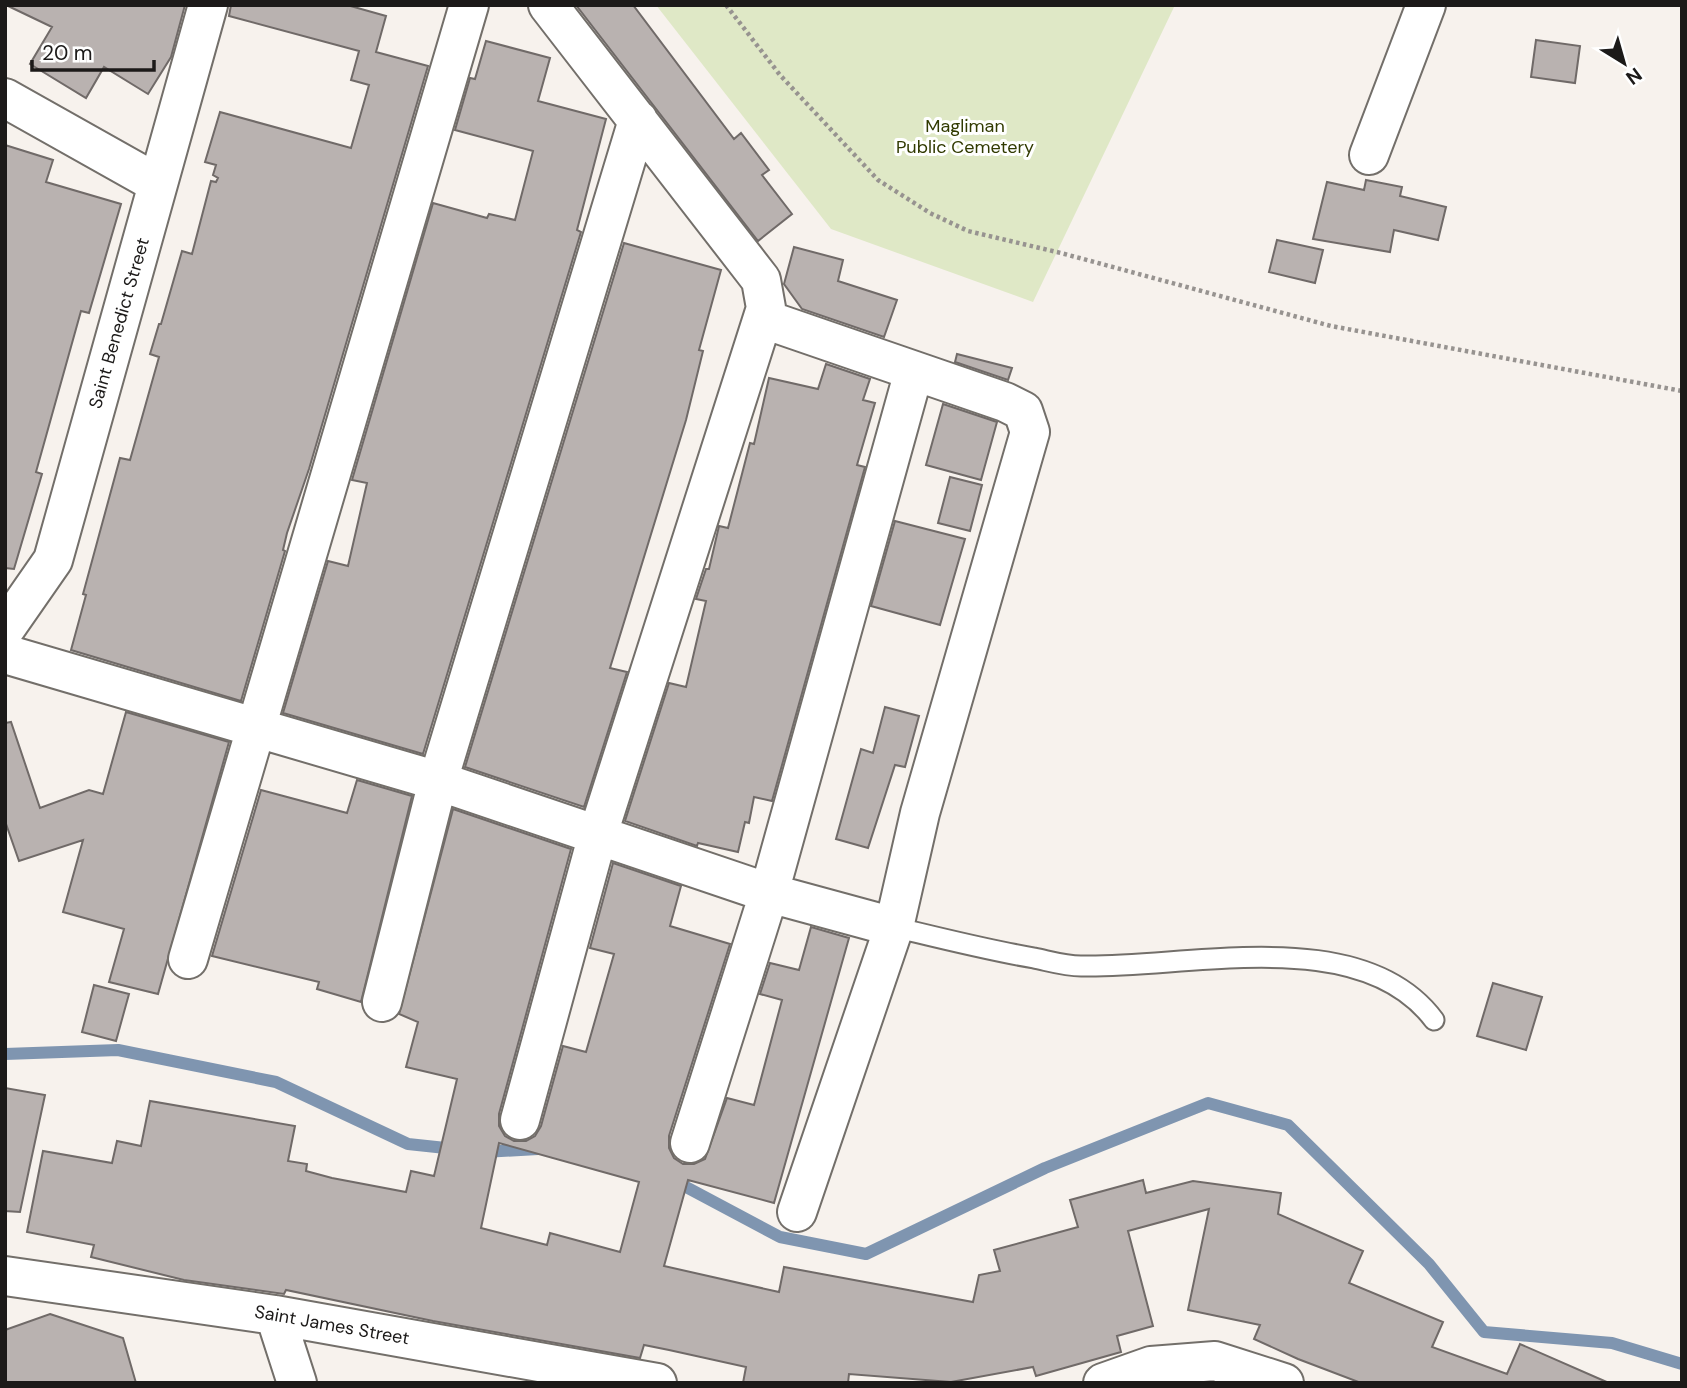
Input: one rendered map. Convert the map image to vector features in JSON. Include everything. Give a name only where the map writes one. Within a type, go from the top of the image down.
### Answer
[{"type":"street","name":"Saint Benedict Street","points":[[5,629],[53,560],[208,5]]},
{"type":"street","points":[[188,959],[469,5]]},
{"type":"street","points":[[520,1120],[598,834],[764,319],[765,295],[761,280],[548,5]]},
{"type":"street","points":[[1369,155],[1426,5]]},
{"type":"street","points":[[5,98],[158,184]]},
{"type":"street","points":[[382,1002],[438,781],[638,120]]},
{"type":"street","points":[[764,319],[1023,411],[1030,432],[920,813],[894,927],[797,1212]]},
{"type":"street","points":[[690,1143],[769,893],[914,371]]},
{"type":"street","points":[[5,654],[438,781],[769,893],[894,927]]},
{"type":"street","name":"Saint James Street","points":[[5,1276],[275,1315],[657,1383]]},
{"type":"street","points":[[275,1315],[297,1383]]},
{"type":"street","points":[[1103,1383],[1151,1366],[1215,1361],[1283,1383]]},
{"type":"lane","points":[[894,927],[978,948],[1079,967],[1250,958],[1329,963],[1382,977],[1422,1003],[1434,1020]]},
{"type":"path","points":[[726,5],[780,75],[878,180],[930,213],[968,231],[1061,253],[1331,326],[1682,391]]},
{"type":"green space","name":"Magliman Public Cemetery","points":[[656,5],[1175,5],[1033,302],[831,229]]},
{"type":"building","points":[[6,5],[185,5],[171,57],[148,94],[104,67],[86,98],[30,64],[52,27]]},
{"type":"building","points":[[231,5],[347,5],[386,16],[376,52],[428,66],[309,469],[287,533],[285,551],[241,701],[71,650],[86,595],[83,594],[120,458],[130,460],[159,357],[150,354],[159,324],[182,251],[192,254],[211,181],[216,182],[218,178],[213,175],[216,165],[205,162],[220,112],[351,148],[369,85],[351,80],[359,51],[229,16]]},
{"type":"building","points":[[576,5],[633,5],[734,139],[741,133],[769,170],[762,175],[792,214],[758,241]]},
{"type":"building","points":[[1536,40],[1580,46],[1575,83],[1531,77]]},
{"type":"building","points":[[486,41],[550,58],[538,101],[606,119],[577,230],[581,232],[423,754],[283,713],[328,561],[348,566],[367,483],[352,480],[433,203],[487,218],[489,214],[515,220],[533,151],[455,130],[470,78],[475,79]]},
{"type":"building","points":[[5,145],[53,160],[46,182],[121,204],[89,313],[81,311],[36,472],[42,474],[14,569],[5,568]]},
{"type":"building","points":[[1366,180],[1402,187],[1400,196],[1446,207],[1438,240],[1394,230],[1390,252],[1313,239],[1327,182],[1364,190]]},
{"type":"building","points":[[1277,240],[1323,250],[1315,283],[1269,272]]},
{"type":"building","points":[[624,243],[721,270],[699,350],[703,351],[686,420],[610,668],[627,672],[584,807],[465,767]]},
{"type":"building","points":[[794,247],[843,260],[838,281],[897,300],[884,337],[802,309],[784,284]]},
{"type":"building","points":[[957,354],[1012,368],[1008,380],[955,362]]},
{"type":"building","points":[[826,364],[870,379],[863,400],[875,403],[857,465],[865,467],[772,801],[754,797],[749,823],[745,822],[738,852],[698,843],[697,846],[625,821],[669,683],[686,687],[706,601],[696,599],[706,569],[709,569],[719,526],[728,528],[750,443],[754,444],[769,378],[818,389]]},
{"type":"building","points":[[943,404],[997,422],[981,480],[926,465]]},
{"type":"building","points":[[950,477],[982,485],[970,531],[938,523]]},
{"type":"building","points":[[895,521],[965,539],[940,625],[871,606]]},
{"type":"building","points":[[885,707],[919,716],[905,767],[895,765],[868,848],[836,839],[861,749],[873,753]]},
{"type":"building","points":[[126,712],[229,742],[158,994],[109,982],[124,929],[63,912],[83,840],[19,861],[5,821],[5,723],[11,722],[40,808],[89,790],[103,794]]},
{"type":"building","points":[[357,780],[412,796],[361,1002],[317,989],[319,982],[212,956],[261,790],[347,813]]},
{"type":"building","points":[[453,809],[571,849],[499,1114],[499,1126],[505,1136],[514,1141],[526,1141],[535,1136],[541,1126],[563,1046],[586,1052],[614,954],[590,948],[613,863],[681,886],[670,926],[730,944],[669,1136],[669,1148],[674,1158],[683,1164],[694,1164],[705,1159],[727,1098],[754,1105],[782,1000],[760,994],[770,963],[799,970],[811,927],[849,938],[774,1203],[688,1180],[664,1266],[779,1292],[784,1267],[973,1302],[979,1275],[1000,1271],[994,1250],[1078,1227],[1070,1200],[1143,1180],[1146,1193],[1193,1181],[1281,1193],[1278,1214],[1363,1251],[1349,1283],[1443,1322],[1432,1347],[1507,1374],[1520,1344],[1609,1383],[1361,1383],[1298,1359],[1254,1339],[1260,1325],[1188,1310],[1209,1209],[1128,1231],[1153,1326],[1117,1336],[1121,1352],[1036,1376],[1033,1367],[951,1382],[849,1374],[848,1383],[743,1383],[746,1367],[669,1350],[644,1345],[640,1358],[433,1321],[286,1290],[284,1294],[184,1280],[91,1257],[94,1245],[27,1232],[43,1151],[112,1163],[117,1141],[141,1146],[150,1101],[295,1126],[288,1161],[307,1164],[306,1171],[332,1178],[406,1192],[411,1171],[434,1176],[457,1079],[406,1067],[418,1022],[399,1014]],"holes":[[[499,1143],[639,1182],[620,1252],[550,1233],[547,1245],[481,1228]]]},
{"type":"building","points":[[1493,983],[1542,997],[1526,1050],[1477,1036]]},
{"type":"building","points":[[94,985],[129,994],[116,1041],[82,1032]]},
{"type":"building","points":[[5,1088],[45,1095],[20,1212],[5,1211]]},
{"type":"building","points":[[50,1314],[123,1338],[136,1383],[5,1383],[5,1330]]},
{"type":"waterway","points":[[5,1054],[118,1050],[276,1082],[408,1144],[455,1149]]},
{"type":"waterway","points":[[671,1179],[780,1237],[866,1254],[1045,1168],[1208,1103],[1288,1125],[1429,1264],[1484,1332],[1612,1343],[1682,1364]]},
{"type":"waterway","points":[[483,1152],[538,1149]]}]
